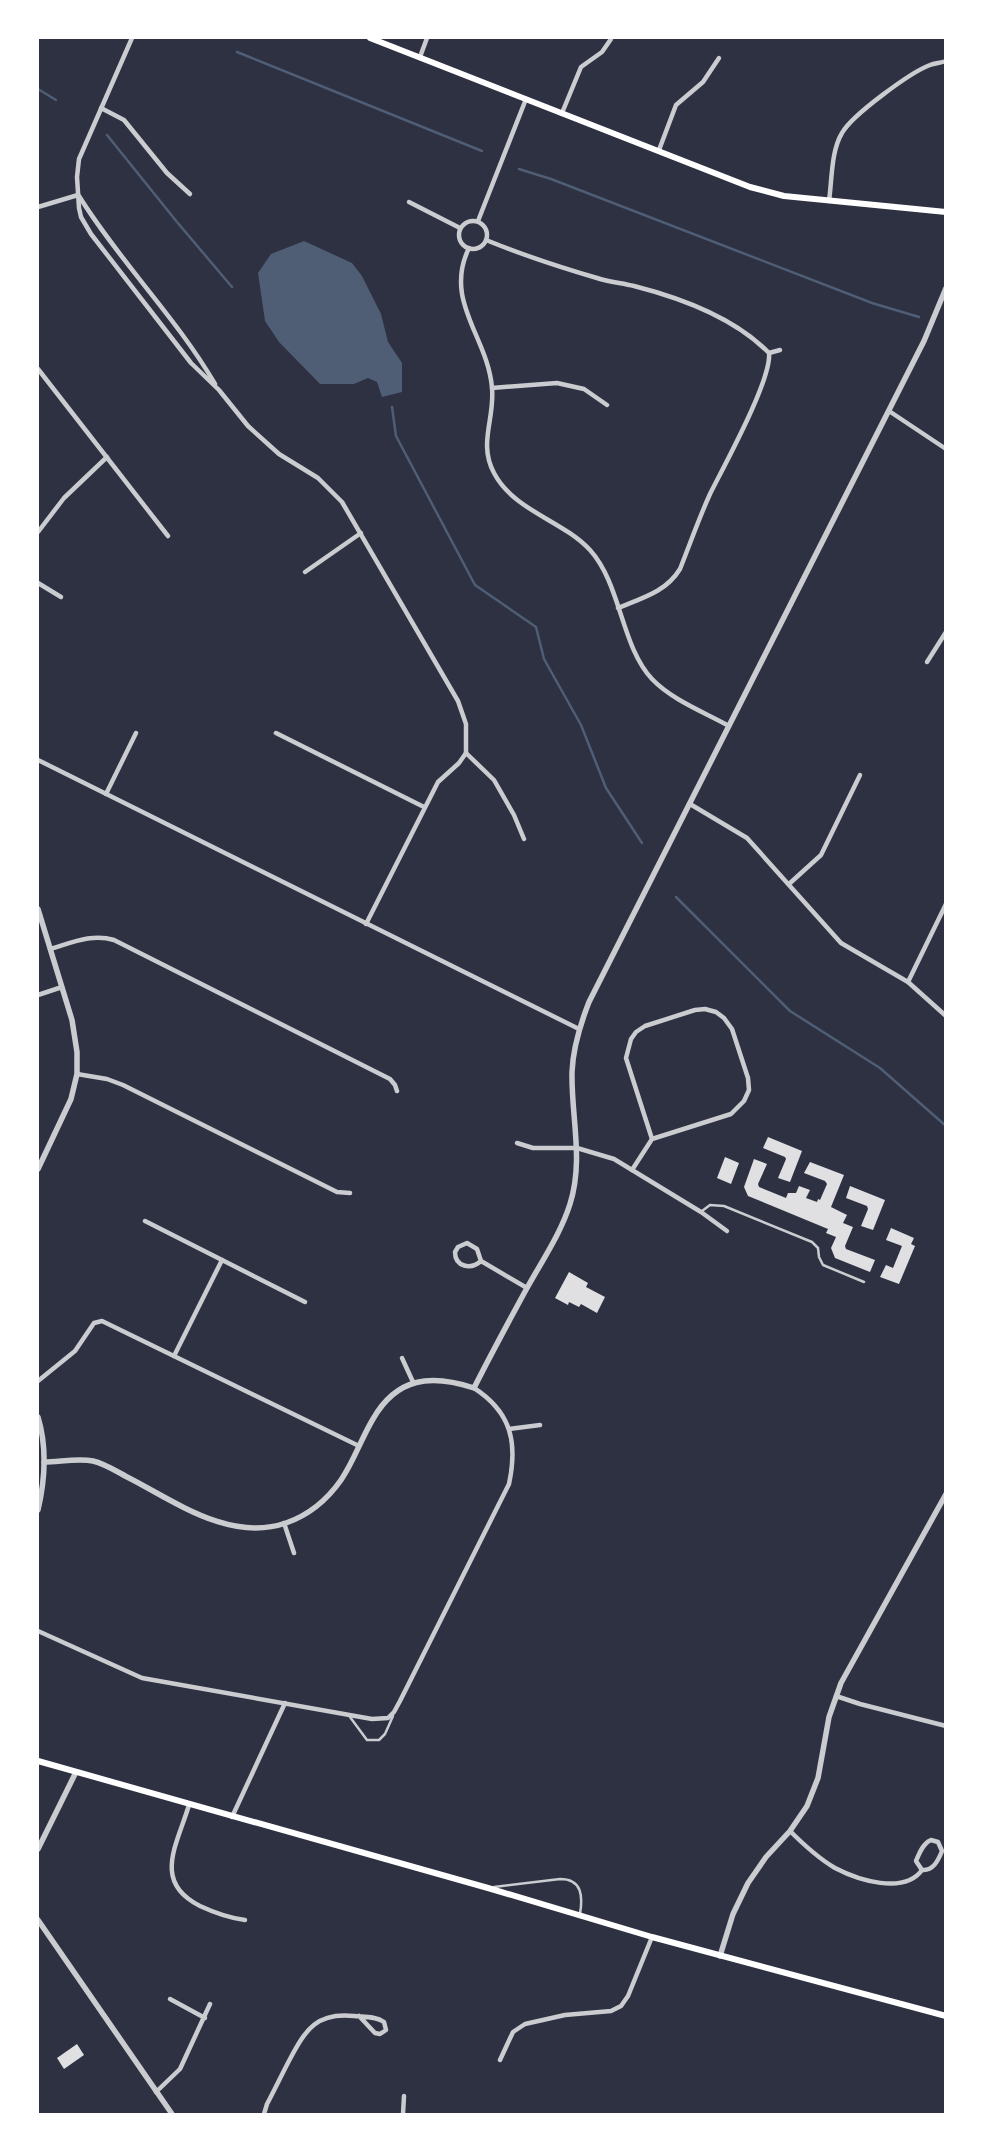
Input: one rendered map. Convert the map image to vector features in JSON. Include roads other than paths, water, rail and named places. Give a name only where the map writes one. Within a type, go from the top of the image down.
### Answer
[{"type":"main road","points":[[370,38],[750,187],[784,196],[946,212]]},
{"type":"main road","points":[[38,1761],[488,1888],[652,1937],[946,2016]]},
{"type":"street","points":[[132,38],[79,159],[77,177],[81,217],[91,234],[191,363],[219,390],[263,441],[279,454],[318,478],[342,502],[458,701],[466,724],[466,753],[459,763],[438,782],[366,924]]},
{"type":"street","points":[[420,57],[427,38]]},
{"type":"street","points":[[562,113],[581,68],[602,52],[611,40]]},
{"type":"street","points":[[659,150],[676,105],[703,82],[719,58]]},
{"type":"street","points":[[829,201],[835,150],[841,133],[852,119],[899,84],[929,66],[946,61]]},
{"type":"street","points":[[478,222],[526,99]]},
{"type":"street","points":[[101,108],[124,120],[166,173],[190,194]]},
{"type":"street","points":[[38,207],[78,195]]},
{"type":"street","points":[[78,195],[105,235],[199,356],[219,390]]},
{"type":"street","points":[[409,202],[460,228]]},
{"type":"street","points":[[468,221],[478,222],[486,229],[486,240],[479,247],[469,248],[460,240],[460,228],[468,221]]},
{"type":"street","points":[[486,240],[534,260],[604,280],[634,286],[695,307],[744,333],[769,353]]},
{"type":"street","points":[[469,248],[460,271],[460,289],[489,371],[492,388],[492,410],[486,438],[487,452],[494,473],[507,492],[577,539],[592,553],[604,571],[640,661],[652,679],[664,690],[729,726]]},
{"type":"street","points":[[474,1388],[552,1244],[570,1204],[576,1172],[577,1148],[572,1072],[578,1029],[589,1002],[924,341],[946,288]]},
{"type":"street","points":[[769,353],[780,350]]},
{"type":"street","points":[[618,608],[660,590],[674,580],[709,496],[756,398],[768,368],[769,353]]},
{"type":"street","points":[[38,369],[168,536]]},
{"type":"street","points":[[492,388],[557,383],[584,389],[607,405]]},
{"type":"street","points":[[889,411],[946,448]]},
{"type":"street","points":[[38,532],[64,498],[107,457]]},
{"type":"street","points":[[305,572],[361,532]]},
{"type":"street","points":[[38,583],[61,597]]},
{"type":"street","points":[[928,662],[946,632]]},
{"type":"street","points":[[106,794],[136,733]]},
{"type":"street","points":[[276,733],[424,808]]},
{"type":"street","points":[[466,753],[494,780],[514,815],[524,839]]},
{"type":"street","points":[[38,760],[578,1029]]},
{"type":"street","points":[[789,884],[821,855],[860,775]]},
{"type":"street","points":[[690,804],[746,838],[841,943],[908,982],[946,1016]]},
{"type":"street","points":[[908,982],[946,904]]},
{"type":"street","points":[[38,909],[75,1033],[77,1074],[71,1099],[38,1170]]},
{"type":"street","points":[[50,949],[91,937],[104,936],[114,940],[390,1079],[396,1085],[397,1091]]},
{"type":"street","points":[[38,995],[62,987]]},
{"type":"street","points":[[632,1170],[652,1139],[731,1114],[744,1101],[749,1090],[748,1078],[732,1029],[724,1018],[716,1012],[705,1009],[695,1010],[653,1023],[636,1032],[630,1039],[626,1058],[652,1139]]},
{"type":"street","points":[[77,1074],[107,1079],[122,1085],[337,1192],[350,1193]]},
{"type":"street","points":[[517,1143],[533,1148],[577,1148],[614,1159],[701,1212],[727,1231]]},
{"type":"street","points":[[145,1221],[305,1302]]},
{"type":"street","points":[[481,1261],[470,1266],[463,1266],[457,1262],[455,1252],[458,1247],[467,1243],[477,1249],[481,1261],[527,1288]]},
{"type":"street","points":[[174,1356],[222,1260]]},
{"type":"street","points":[[38,1381],[75,1351],[92,1326],[98,1322],[108,1322],[359,1446]]},
{"type":"street","points":[[402,1358],[414,1382]]},
{"type":"street","points":[[38,1631],[142,1678],[348,1714],[382,1719],[388,1718],[394,1712],[509,1484],[514,1449],[510,1429],[492,1402],[474,1388],[445,1381],[414,1382],[390,1398],[379,1411],[344,1476],[324,1501],[305,1515],[284,1523],[256,1529],[224,1524],[93,1461],[44,1462]]},
{"type":"street","points":[[38,1417],[44,1462],[43,1490],[38,1510]]},
{"type":"street","points":[[510,1429],[540,1425]]},
{"type":"street","points":[[720,1956],[744,1889],[766,1857],[790,1831],[814,1792],[827,1724],[836,1696],[848,1669],[946,1494]]},
{"type":"street","points":[[284,1523],[294,1553]]},
{"type":"street","points":[[836,1696],[946,1726]]},
{"type":"street","points":[[232,1817],[285,1703]]},
{"type":"street","points":[[38,1849],[76,1772]]},
{"type":"street","points":[[189,1805],[172,1860],[172,1880],[177,1889],[196,1904],[221,1915],[245,1920]]},
{"type":"street","points":[[790,1831],[820,1857],[851,1875],[883,1882],[901,1883],[916,1878],[922,1870],[927,1870],[934,1866],[942,1851],[942,1846],[938,1842],[931,1840],[924,1845],[916,1862],[922,1870]]},
{"type":"street","points":[[38,1920],[172,2114]]},
{"type":"street","points":[[500,2060],[513,2032],[525,2024],[565,2015],[611,2012],[621,2006],[628,1996],[652,1937]]},
{"type":"street","points":[[170,1999],[205,2018]]},
{"type":"street","points":[[156,2092],[180,2069],[210,2004]]},
{"type":"street","points":[[264,2114],[267,2104],[307,2030],[313,2024],[328,2017],[342,2015],[359,2016],[382,2020],[386,2024],[386,2030],[378,2034],[359,2016]]},
{"type":"street","points":[[404,2096],[404,2114]]},
{"type":"lane","points":[[701,1212],[710,1206],[724,1206],[812,1242],[818,1248],[818,1257],[823,1265],[864,1282]]},
{"type":"lane","points":[[348,1714],[367,1740],[379,1740],[385,1734],[394,1712]]},
{"type":"lane","points":[[488,1888],[560,1879],[569,1880],[577,1886],[582,1894],[579,1916]]},
{"type":"water","points":[[304,241],[352,263],[362,276],[381,314],[388,342],[402,363],[402,392],[382,397],[377,382],[368,378],[354,384],[320,384],[279,342],[265,321],[258,273],[271,254]]},
{"type":"waterway","points":[[237,52],[482,151]]},
{"type":"waterway","points":[[38,89],[56,100]]},
{"type":"waterway","points":[[107,135],[232,287]]},
{"type":"waterway","points":[[519,169],[551,179],[872,303],[919,317]]},
{"type":"waterway","points":[[392,407],[396,436],[475,585],[536,627],[544,659],[581,725],[606,788],[642,843]]},
{"type":"waterway","points":[[676,897],[790,1011],[880,1068],[946,1126]]}]
